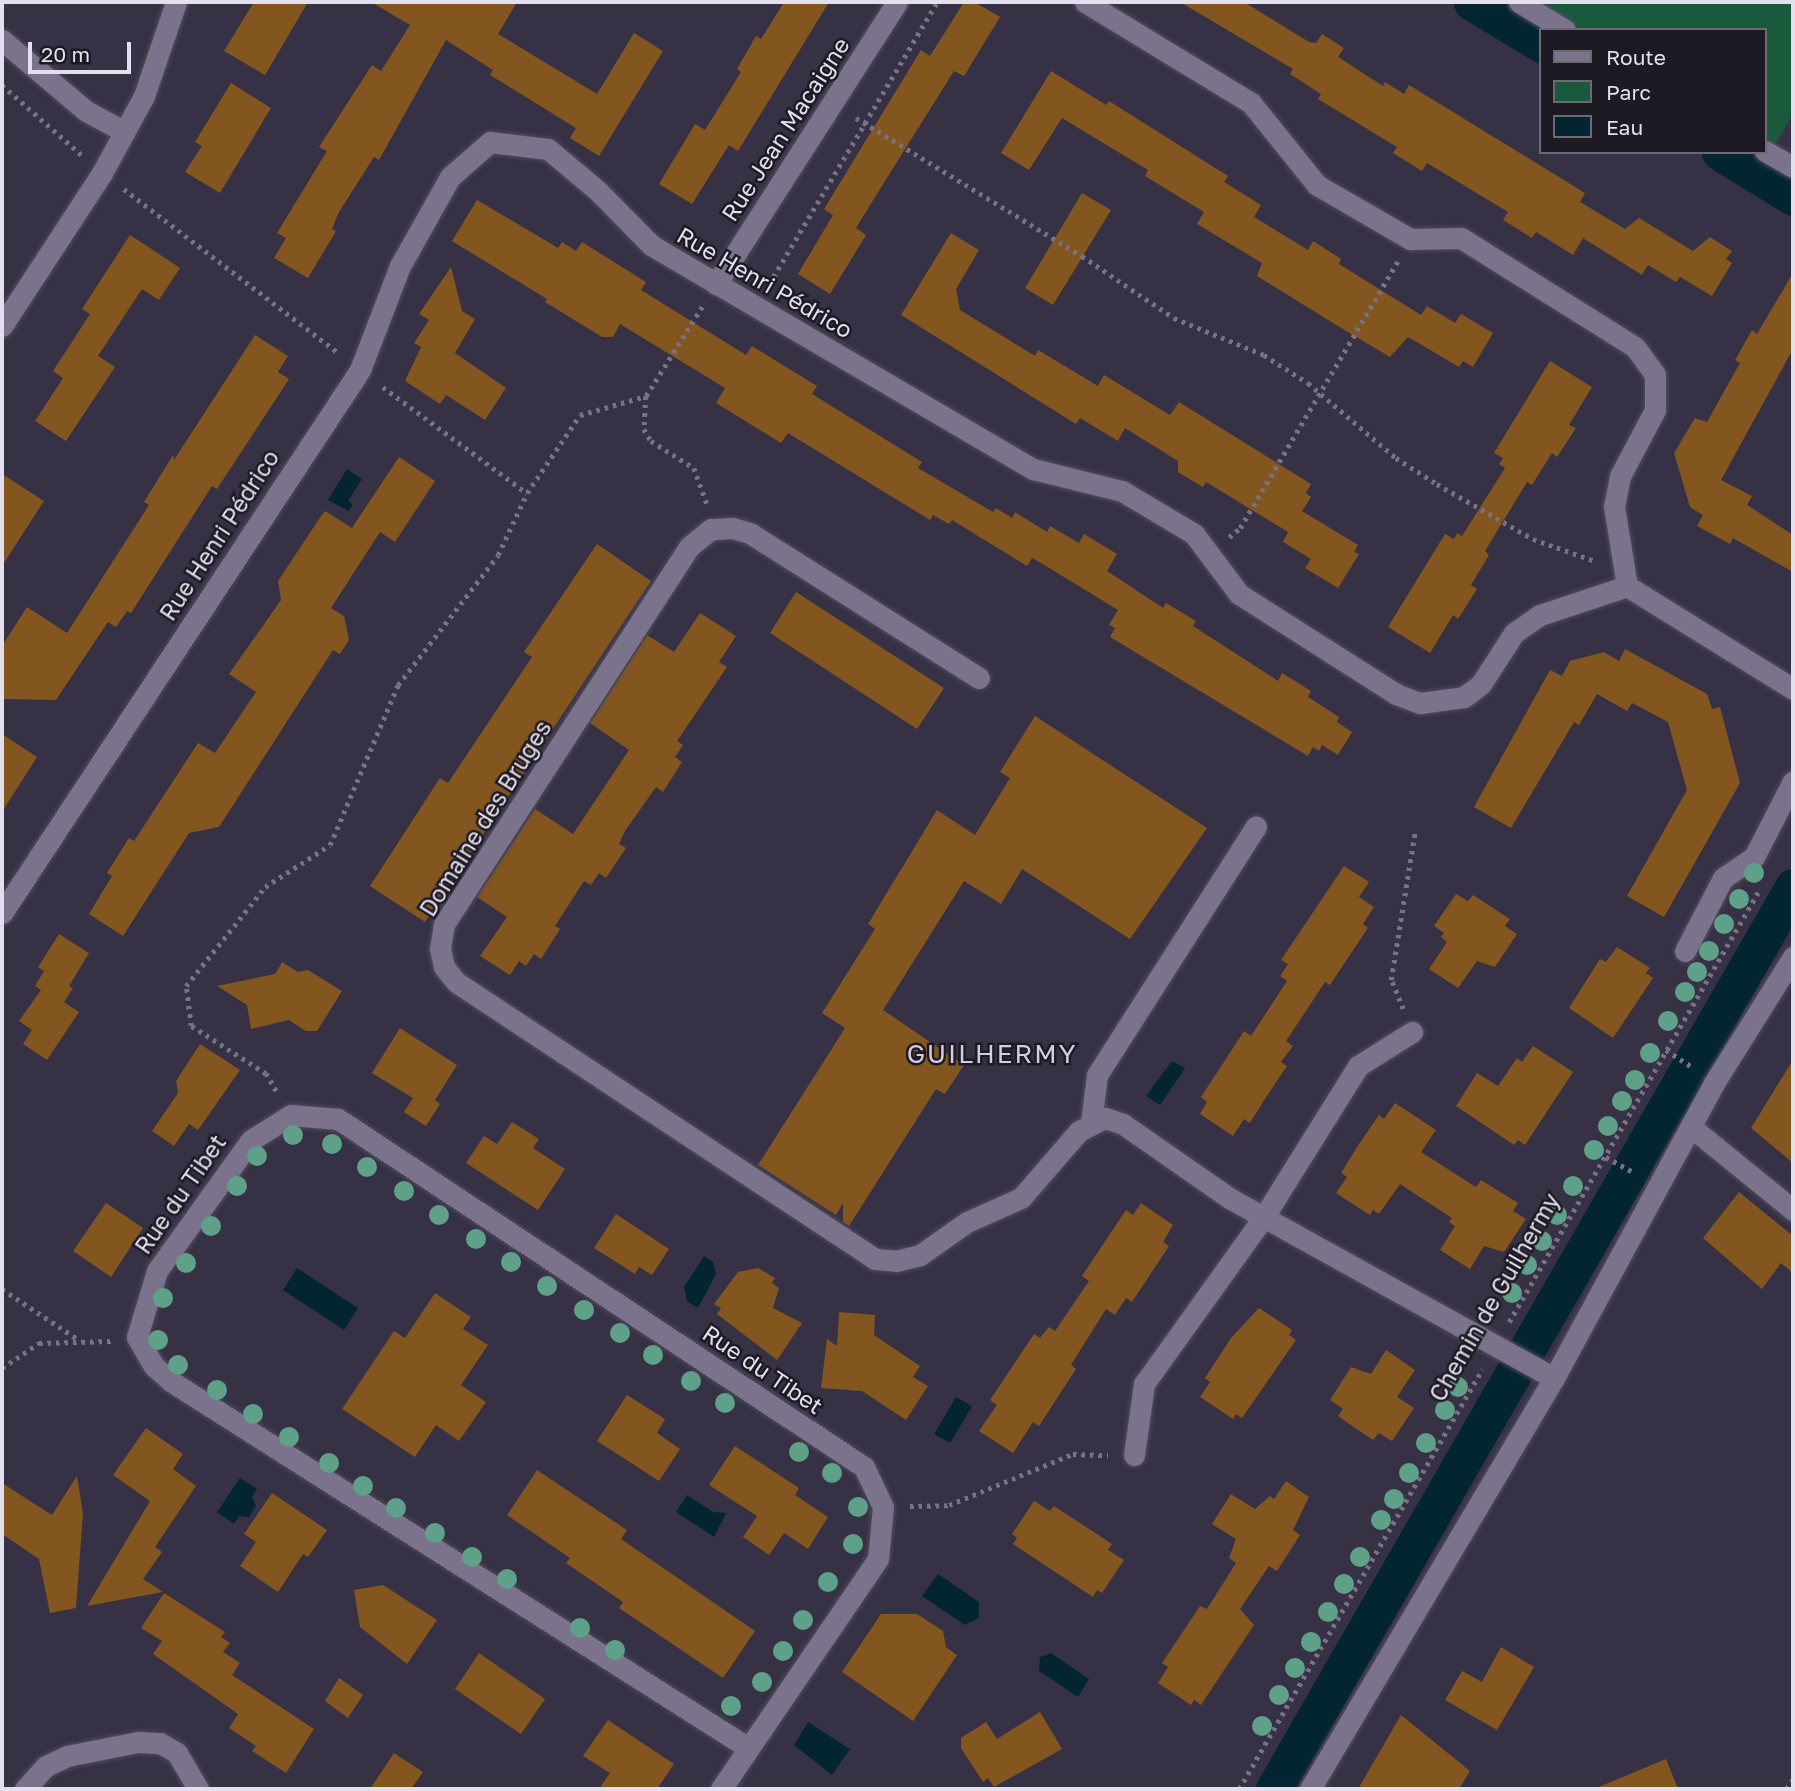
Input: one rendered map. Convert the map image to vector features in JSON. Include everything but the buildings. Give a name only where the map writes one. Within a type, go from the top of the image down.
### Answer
[{"type":"street","points":[[2,326],[125,132],[151,82],[176,2]]},
{"type":"street","name":"Rue Jean Macaigne","points":[[716,284],[835,104],[897,2]]},
{"type":"street","points":[[1085,2],[1251,103],[1317,185],[1410,239],[1461,238],[1635,347],[1655,375],[1655,410],[1619,477],[1614,506],[1627,586],[1793,689]]},
{"type":"street","points":[[1519,2],[1562,28]]},
{"type":"street","points":[[2,40],[86,111],[125,132]]},
{"type":"street","name":"Rue Henri Pédrico","points":[[2,913],[359,370],[400,267],[450,177],[489,142],[548,149],[598,191],[651,246],[1033,469],[1122,491],[1194,534],[1240,594],[1396,694],[1420,703],[1464,697],[1481,684],[1514,633],[1540,615],[1627,586]]},
{"type":"street","points":[[1767,151],[1793,167]]},
{"type":"street","points":[[711,529],[733,528],[750,533],[979,678]]},
{"type":"street","name":"Domaine des Bruges","points":[[711,529],[689,547],[444,924],[439,949],[444,967],[456,982],[875,1259],[896,1261],[919,1255],[967,1222],[1021,1198],[1091,1123]]},
{"type":"street","points":[[1685,951],[1723,878],[1754,857],[1793,781]]},
{"type":"street","points":[[1256,826],[1097,1076],[1091,1123],[1105,1118],[1124,1124],[1231,1199],[1265,1215],[1553,1378]]},
{"type":"street","points":[[1310,1789],[1553,1378],[1691,1127],[1785,991],[1793,957]]},
{"type":"street","points":[[1134,1455],[1144,1384],[1265,1215],[1358,1066],[1412,1032]]},
{"type":"street","name":"Rue du Tibet","points":[[137,1337],[157,1271],[251,1140],[291,1115],[338,1119],[864,1467],[883,1507]]},
{"type":"street","points":[[1691,1127],[1793,1210]]},
{"type":"street","points":[[137,1337],[154,1366],[172,1382],[747,1748]]},
{"type":"street","points":[[721,1789],[877,1559],[883,1507]]},
{"type":"street","points":[[24,1789],[46,1766],[67,1756],[138,1742],[160,1743],[177,1753],[198,1789]]},
{"type":"path","points":[[755,307],[937,2]]},
{"type":"path","points":[[835,104],[1082,256],[1174,318],[1264,355],[1318,391],[1396,458],[1437,484],[1533,538],[1578,558],[1602,563],[1627,586]]},
{"type":"path","points":[[1208,553],[1240,528],[1318,391],[1410,239]]},
{"type":"path","points":[[646,396],[643,429],[651,441],[694,468],[703,484],[711,529]]},
{"type":"path","points":[[291,1115],[266,1074],[191,1026],[186,986],[265,887],[330,845],[398,685],[498,555],[527,493]]},
{"type":"path","points":[[1412,1032],[1391,980],[1415,832]]},
{"type":"path","name":"Chemin de Guilhermy","points":[[1239,1789],[1503,1348],[1606,1157],[1760,888]]},
{"type":"path","points":[[1666,1050],[1701,1073]]},
{"type":"path","points":[[1606,1157],[1640,1176]]},
{"type":"path","points":[[2,1289],[77,1339],[94,1344],[137,1337]]},
{"type":"path","points":[[2,1368],[39,1343],[77,1339]]},
{"type":"path","points":[[883,1507],[949,1505],[1073,1454],[1134,1455]]},
{"type":"path","points":[[1786,1789],[1793,1779]]},
{"type":"green space","points":[[1536,2],[1793,2],[1793,114],[1775,145],[1767,140],[1767,28],[1580,28]]},
{"type":"water","points":[[347,469],[362,479],[348,501],[353,504],[349,511],[328,500]]},
{"type":"water","points":[[1172,1061],[1185,1068],[1160,1105],[1146,1096]]},
{"type":"water","points":[[704,1256],[713,1262],[716,1274],[698,1308],[687,1301],[684,1287]]},
{"type":"water","points":[[297,1268],[358,1308],[344,1330],[283,1290]]},
{"type":"water","points":[[956,1397],[972,1406],[950,1443],[934,1434]]},
{"type":"water","points":[[240,1478],[257,1489],[252,1497],[256,1506],[249,1517],[239,1516],[234,1524],[217,1512]]},
{"type":"water","points":[[687,1495],[713,1512],[726,1513],[714,1537],[676,1512]]},
{"type":"water","points":[[938,1574],[979,1602],[979,1618],[965,1625],[922,1596]]},
{"type":"water","points":[[1051,1653],[1089,1679],[1078,1697],[1039,1671],[1040,1657]]},
{"type":"water","points":[[808,1722],[850,1749],[832,1775],[794,1745]]},
{"type":"waterway","points":[[1472,2],[1540,43]]},
{"type":"waterway","points":[[1723,154],[1793,197]]},
{"type":"waterway","points":[[1274,1789],[1793,887]]},
{"type":"district","name":"GUILHERMY","points":[[992,1054]]}]
